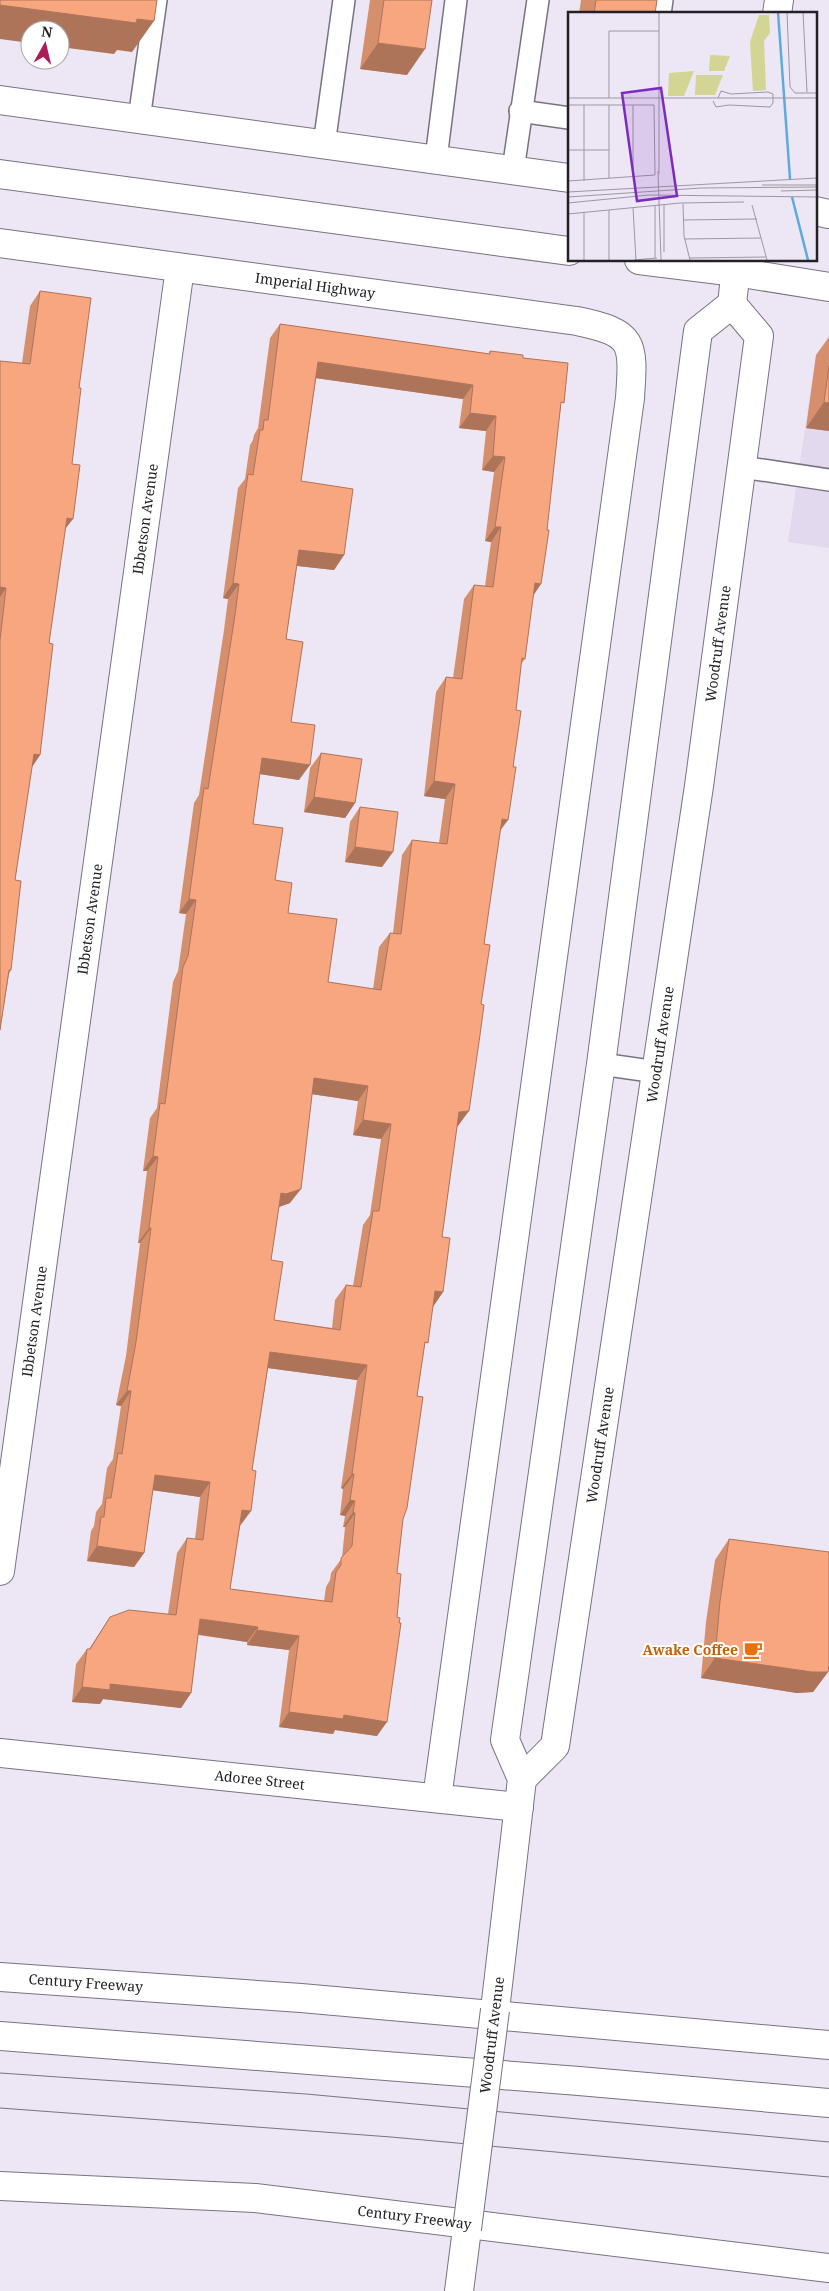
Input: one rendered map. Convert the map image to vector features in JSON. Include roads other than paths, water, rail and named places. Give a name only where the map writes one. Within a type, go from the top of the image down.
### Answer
[{"type":"main road","points":[[0,100],[568,178]]},
{"type":"main road","points":[[0,174],[568,251]]},
{"type":"main road","points":[[816,212],[829,214]]},
{"type":"main road","name":"Imperial Highway","points":[[0,243],[576,321],[607,327],[617,332],[625,340],[631,352],[630,398],[437,1798]]},
{"type":"main road","points":[[655,261],[737,266],[829,287]]},
{"type":"main road","points":[[522,1779],[505,1740],[600,1064],[698,331],[732,304],[737,266]]},
{"type":"main road","name":"Ibbetson Avenue","points":[[0,1570],[180,268]]},
{"type":"main road","name":"Woodruff Avenue","points":[[459,2291],[510,1897],[522,1779],[555,1746],[698,796],[759,336],[732,304]]},
{"type":"main road","name":"Adoree Street","points":[[0,1753],[518,1807]]},
{"type":"main road","name":"Century Freeway","points":[[0,1977],[301,1998],[829,2045]]},
{"type":"main road","points":[[0,2036],[540,2078],[829,2103]]},
{"type":"main road","name":"Century Freeway","points":[[0,2186],[255,2198],[829,2268]]},
{"type":"lane","points":[[139,119],[156,0]]},
{"type":"lane","points":[[324,145],[344,0]]},
{"type":"lane","points":[[436,159],[456,0]]},
{"type":"lane","points":[[512,170],[538,0]]},
{"type":"lane","points":[[520,111],[568,118]]},
{"type":"lane","points":[[742,467],[829,480]]},
{"type":"lane","points":[[600,1064],[657,1072]]},
{"type":"tram line","points":[[0,2073],[306,2094],[829,2142]]},
{"type":"tram line","points":[[0,2108],[391,2137],[829,2177]]},
{"type":"place","name":"Awake Coffee","points":[[753,1650]]}]
